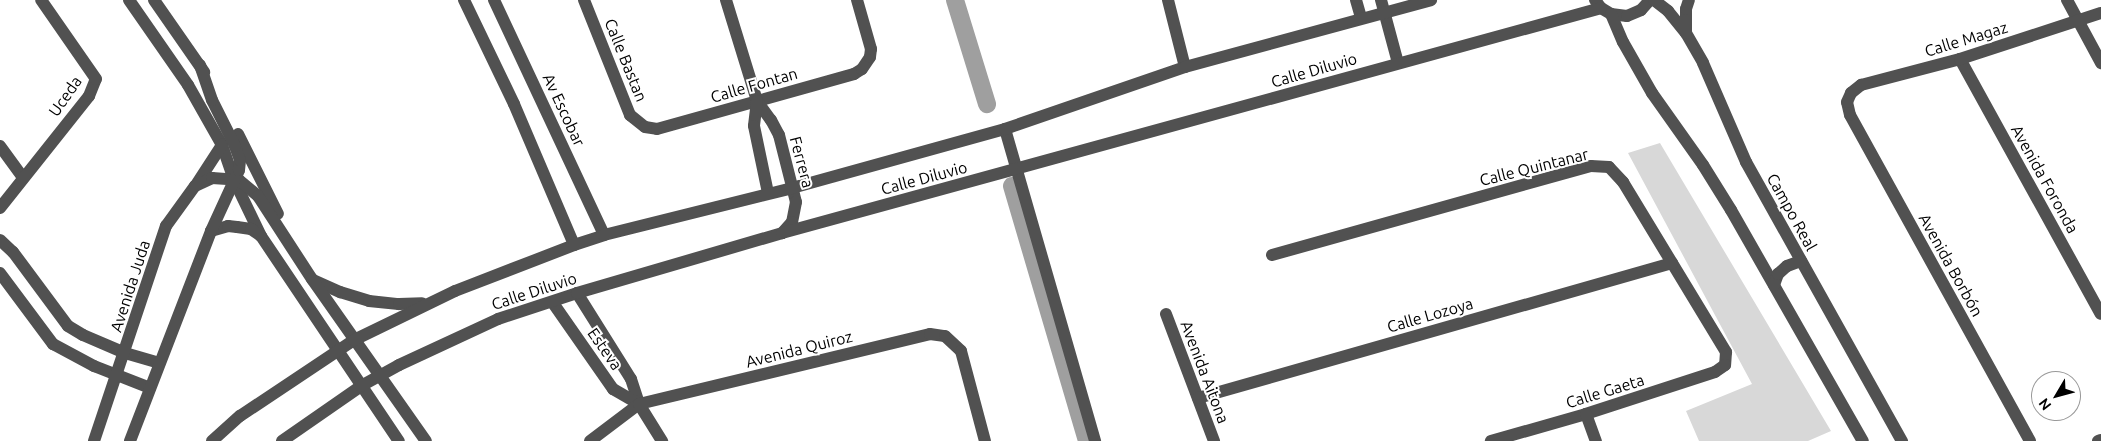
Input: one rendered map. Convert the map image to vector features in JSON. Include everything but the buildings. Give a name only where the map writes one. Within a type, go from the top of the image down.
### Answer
[{"type":"street","name":"Uceda","points":[[0,208],[89,96],[96,79],[41,0]]},
{"type":"street","points":[[129,0],[188,85],[222,145],[234,180],[261,236],[399,441]]},
{"type":"street","points":[[154,0],[200,65],[245,147],[302,264]]},
{"type":"street","points":[[464,0],[514,104],[574,245]]},
{"type":"street","name":"Av Escobar","points":[[494,0],[542,99],[604,235]]},
{"type":"street","name":"Calle Bastan","points":[[584,0],[630,115],[645,127]]},
{"type":"street","name":"Ferrera","points":[[726,0],[757,101],[779,135],[796,202],[792,222],[782,233]]},
{"type":"street","name":"Calle Fontan","points":[[645,127],[657,129],[854,74],[867,63],[871,48],[856,0]]},
{"type":"street","points":[[1168,0],[1186,67]]},
{"type":"street","points":[[1356,0],[1362,17]]},
{"type":"street","name":"Calle Diluvio","points":[[212,441],[240,416],[336,350],[354,340],[429,302],[488,277],[574,245],[604,235],[768,192],[792,188],[1005,130],[1186,67],[1362,17],[1383,5],[1431,0]]},
{"type":"street","name":"Calle Diluvio","points":[[282,441],[361,386],[379,376],[489,323],[553,303],[577,293],[782,233],[1602,7],[1627,16],[1641,10],[1650,0]]},
{"type":"street","name":"Campo Real","points":[[1654,0],[1668,11],[1686,33],[1702,63],[1737,145],[1902,441]]},
{"type":"street","points":[[1686,33],[1686,9],[1690,0]]},
{"type":"street","points":[[2067,0],[2101,63]]},
{"type":"street","points":[[1383,5],[1398,63]]},
{"type":"street","points":[[1602,7],[1652,93],[1703,165],[1863,441]]},
{"type":"street","name":"Calle Magaz","points":[[1847,102],[1851,93],[1862,86],[1960,60],[2101,13]]},
{"type":"street","name":"Avenida Foronda","points":[[1960,60],[2101,314]]},
{"type":"street","points":[[130,441],[211,231],[239,170],[240,160],[235,146],[212,100],[200,65]]},
{"type":"street","name":"Ferrera","points":[[757,101],[754,126],[768,192]]},
{"type":"street","name":"Avenida Borbón","points":[[1847,102],[1850,115],[2030,441]]},
{"type":"street","points":[[1005,130],[1095,441]]},
{"type":"street","name":"Avenida Juda","points":[[94,441],[166,226],[222,145]]},
{"type":"street","points":[[0,146],[23,178]]},
{"type":"street","name":"Calle Quintanar","points":[[1272,255],[1591,166],[1609,167],[1623,182],[1726,352],[1725,364]]},
{"type":"street","points":[[195,186],[212,178],[234,180],[244,182],[258,196],[312,279],[426,441]]},
{"type":"street","points":[[211,231],[228,226],[251,229],[261,236]]},
{"type":"street","points":[[0,240],[13,252],[68,326],[83,335],[159,363]]},
{"type":"street","points":[[1774,285],[1778,274],[1787,266],[1801,261]]},
{"type":"street","name":"Calle Lozoya","points":[[1198,398],[1672,262]]},
{"type":"street","points":[[0,273],[53,344],[117,376],[150,388]]},
{"type":"street","points":[[312,279],[340,292],[369,301],[399,304],[429,302]]},
{"type":"street","name":"Esteva","points":[[577,293],[631,379],[640,404],[662,441]]},
{"type":"street","name":"Esteva","points":[[553,303],[613,389],[640,404]]},
{"type":"street","name":"Avenida Aitona","points":[[1166,314],[1214,441]]},
{"type":"street","name":"Avenida Quiroz","points":[[640,404],[930,334],[945,336],[961,351],[985,441]]},
{"type":"street","name":"Calle Gaeta","points":[[1491,441],[1586,414],[1715,372],[1725,364]]},
{"type":"street","points":[[590,441],[640,404]]},
{"type":"street","points":[[1586,414],[1596,441]]},
{"type":"street","points":[[1850,441],[1856,428]]},
{"type":"shaded area","points":[[1660,143],[1831,431],[1808,441],[1699,441],[1686,411],[1752,384],[1628,153]]},
{"type":"waterway","points":[[955,0],[987,104]]},
{"type":"waterway","points":[[1012,186],[1087,441]]}]
